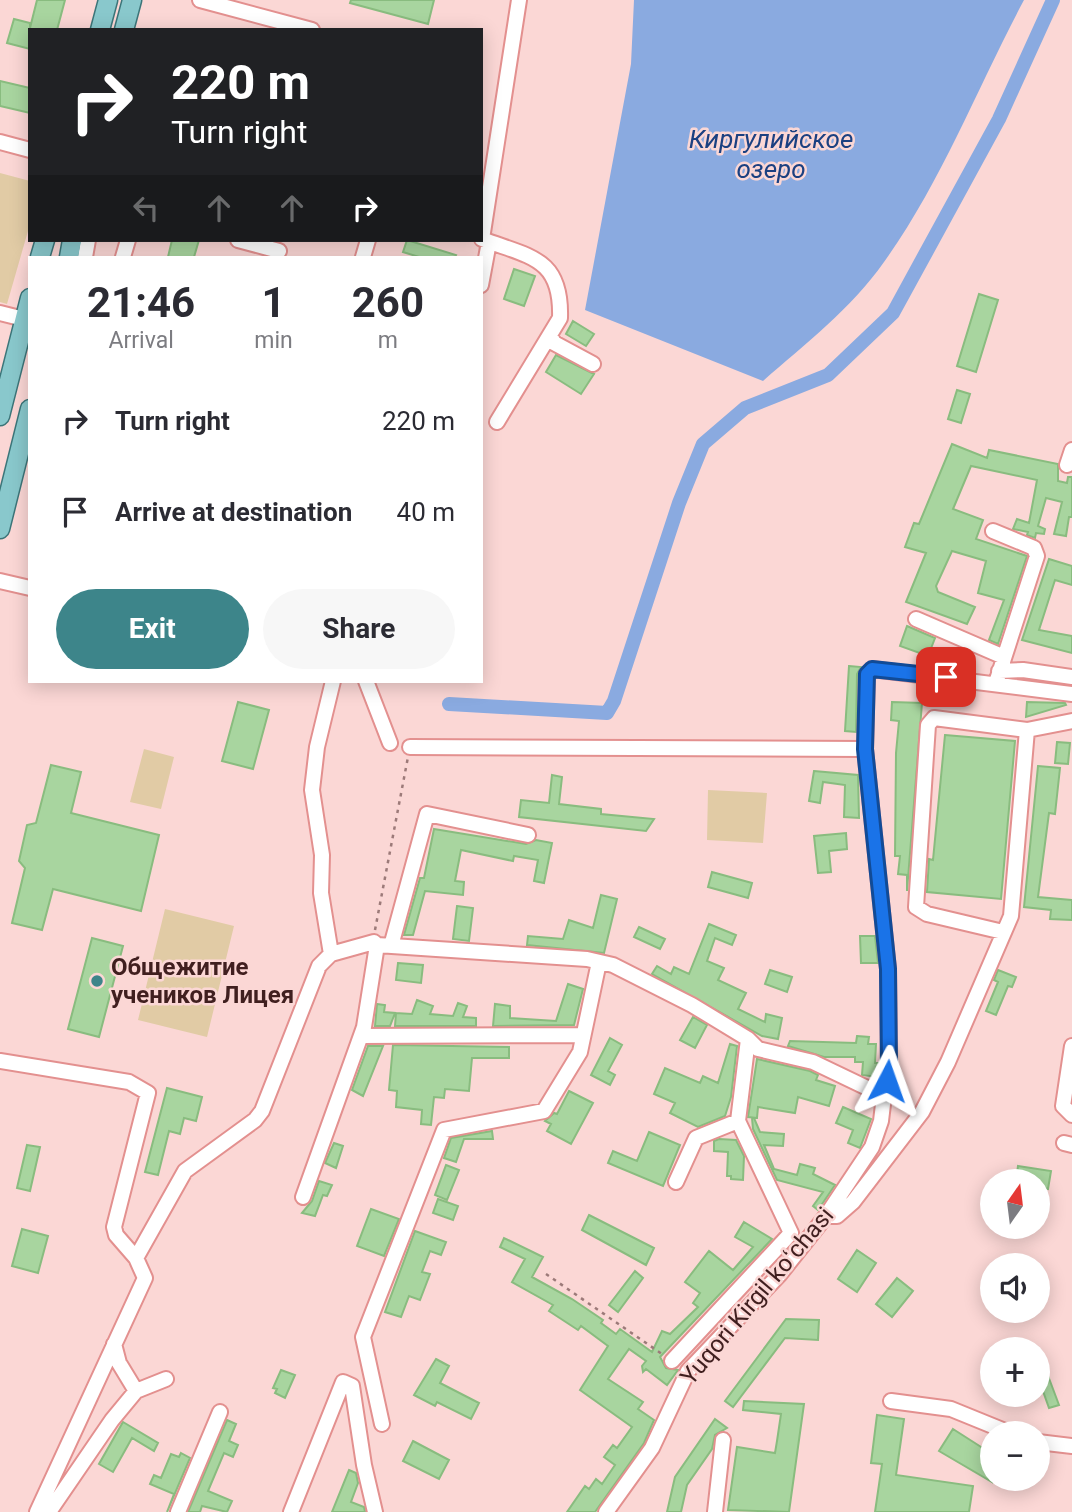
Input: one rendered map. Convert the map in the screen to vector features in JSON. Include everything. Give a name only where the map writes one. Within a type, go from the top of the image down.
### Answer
[{"type":"main road","points":[[100,28],[107,0]]},
{"type":"main road","points":[[125,28],[132,0]]},
{"type":"main road","points":[[0,415],[28,305]]},
{"type":"main road","points":[[0,529],[28,416]]},
{"type":"street","points":[[200,0],[305,28]]},
{"type":"street","points":[[483,225],[488,180],[519,0]]},
{"type":"street","points":[[0,142],[28,149]]},
{"type":"street","points":[[483,240],[542,261],[550,271],[561,303],[560,318],[497,422]]},
{"type":"street","points":[[245,242],[279,251]]},
{"type":"street","points":[[483,274],[489,242]]},
{"type":"street","points":[[0,313],[24,319]]},
{"type":"street","points":[[550,335],[554,343],[593,364]]},
{"type":"street","points":[[1067,465],[1072,450]]},
{"type":"street","points":[[993,531],[1034,548],[1037,556],[997,677]]},
{"type":"street","points":[[0,581],[28,588]]},
{"type":"street","points":[[916,619],[1004,657]]},
{"type":"street","name":"Yuqori Kirgil koʻchasi","points":[[606,1512],[652,1448],[688,1371],[779,1274],[826,1216],[872,1147],[881,1121],[889,1067],[888,969],[865,749],[867,674],[872,669],[997,677]]},
{"type":"street","points":[[997,677],[1023,670],[1072,677]]},
{"type":"street","points":[[997,677],[1072,694]]},
{"type":"street","points":[[331,954],[321,893],[322,855],[312,790],[317,747],[333,683]]},
{"type":"street","points":[[367,683],[390,743]]},
{"type":"street","points":[[1003,933],[928,914],[916,907],[928,725],[934,718],[1027,730],[1072,721]]},
{"type":"street","points":[[826,1216],[837,1216],[853,1202],[922,1112],[948,1062],[1011,916],[1027,730]]},
{"type":"street","points":[[410,747],[865,749]]},
{"type":"street","points":[[303,1197],[361,1036],[381,944],[427,814],[528,835]]},
{"type":"street","points":[[136,1258],[184,1171],[255,1120],[262,1111],[319,966],[331,954],[381,944],[613,965],[692,1005],[748,1038],[758,1049],[813,1062],[884,1096]]},
{"type":"street","points":[[382,1424],[363,1337],[444,1130],[544,1111],[580,1052],[598,962]]},
{"type":"street","points":[[361,1036],[583,1035]]},
{"type":"street","points":[[672,1361],[791,1233],[738,1121],[748,1038]]},
{"type":"street","points":[[1072,1046],[1063,1106],[1072,1115]]},
{"type":"street","points":[[0,1061],[129,1082],[148,1093],[114,1227],[116,1235],[136,1258],[145,1278],[37,1512]]},
{"type":"street","points":[[676,1182],[696,1138],[738,1121]]},
{"type":"street","points":[[114,1344],[119,1363],[136,1391]]},
{"type":"street","points":[[50,1512],[111,1420],[136,1391],[166,1379]]},
{"type":"street","points":[[291,1512],[343,1382],[352,1386],[364,1465],[375,1512]]},
{"type":"street","points":[[891,1401],[951,1409],[980,1421]]},
{"type":"street","points":[[178,1512],[220,1412]]},
{"type":"street","points":[[715,1512],[723,1440]]},
{"type":"street","points":[[1050,1443],[1072,1446]]},
{"type":"path","points":[[381,944],[410,747]]},
{"type":"path","points":[[546,1274],[672,1361]]},
{"type":"shaded area","points":[[0,173],[28,180],[28,231],[7,304],[0,302]]},
{"type":"shaded area","points":[[144,749],[174,757],[161,809],[130,802]]},
{"type":"shaded area","points":[[708,790],[767,793],[763,843],[707,840]]},
{"type":"shaded area","points":[[165,909],[234,926],[207,1037],[138,1020]]},
{"type":"water","name":"Киргулийское озеро","points":[[634,0],[1024,0],[924,199],[884,262],[842,311],[763,381],[585,310],[631,64]]},
{"type":"building","points":[[37,0],[65,0],[58,28],[30,28]]},
{"type":"building","points":[[351,0],[434,0],[428,24],[350,3]]},
{"type":"building","points":[[14,19],[30,23],[28,48],[7,43]]},
{"type":"building","points":[[0,81],[28,88],[28,113],[0,106]]},
{"type":"building","points":[[172,242],[198,242],[194,256],[168,256]]},
{"type":"building","points":[[406,242],[414,242],[456,255],[416,256],[403,252]]},
{"type":"building","points":[[514,269],[535,276],[524,306],[504,299]]},
{"type":"building","points":[[979,294],[998,300],[976,372],[957,366]]},
{"type":"building","points":[[573,321],[594,334],[586,346],[566,334]]},
{"type":"building","points":[[556,355],[594,374],[581,394],[546,372]]},
{"type":"building","points":[[957,390],[970,394],[961,423],[948,419]]},
{"type":"building","points":[[952,444],[987,458],[989,450],[1058,464],[1058,481],[1067,483],[1068,477],[1072,477],[1072,517],[1069,517],[1066,536],[1054,534],[1062,502],[1046,498],[1038,526],[1045,529],[1044,534],[1036,533],[1035,538],[1027,535],[1028,532],[1013,529],[1017,519],[1029,523],[1037,480],[971,466],[953,509],[983,520],[976,539],[1027,556],[998,644],[989,640],[1004,600],[978,593],[986,561],[952,551],[936,586],[938,592],[975,607],[967,624],[906,602],[926,553],[905,547],[914,523],[919,524]]},
{"type":"building","points":[[1049,559],[1072,566],[1072,585],[1055,580],[1039,630],[1072,636],[1072,653],[1022,640]]},
{"type":"building","points":[[907,626],[935,638],[928,656],[900,646]]},
{"type":"building","points":[[849,666],[861,667],[857,674],[856,732],[845,731]]},
{"type":"building","points":[[238,702],[269,710],[253,769],[222,761]]},
{"type":"building","points":[[892,702],[922,703],[907,891],[907,875],[898,874],[900,856],[895,856],[899,721],[891,720]]},
{"type":"building","points":[[1027,702],[1065,703],[1066,705],[1026,717]]},
{"type":"building","points":[[945,735],[1015,741],[1001,899],[927,892],[929,859],[933,860]]},
{"type":"building","points":[[1057,742],[1070,743],[1068,764],[1055,763]]},
{"type":"building","points":[[51,765],[81,772],[71,813],[159,835],[141,911],[53,889],[42,930],[12,923],[25,868],[19,861],[27,825],[36,823]]},
{"type":"building","points":[[1038,766],[1060,768],[1055,814],[1049,813],[1038,897],[1072,900],[1072,920],[1050,919],[1051,910],[1024,907]]},
{"type":"building","points":[[814,771],[858,775],[859,818],[844,817],[845,785],[823,782],[820,803],[809,801]]},
{"type":"building","points":[[552,775],[562,777],[559,804],[601,809],[601,814],[654,819],[646,831],[519,817],[521,800],[549,803]]},
{"type":"building","points":[[434,829],[526,844],[536,840],[552,843],[544,883],[534,881],[538,860],[514,856],[513,861],[461,850],[455,881],[464,882],[463,895],[425,891],[413,935],[404,935],[420,878],[424,878]]},
{"type":"building","points":[[846,833],[847,849],[829,851],[831,872],[818,873],[814,836]]},
{"type":"building","points":[[712,872],[752,883],[748,898],[708,887]]},
{"type":"building","points":[[601,895],[617,899],[604,953],[527,945],[528,936],[563,939],[569,920],[593,928]]},
{"type":"building","points":[[457,906],[473,908],[469,941],[453,939]]},
{"type":"building","points":[[709,924],[736,935],[732,945],[715,938],[707,961],[724,968],[718,980],[746,993],[738,1009],[765,1022],[766,1014],[782,1018],[778,1039],[762,1036],[652,974],[657,966],[671,974],[674,967],[689,974]]},
{"type":"building","points":[[639,927],[665,939],[660,949],[634,937]]},
{"type":"building","points":[[860,936],[875,936],[878,963],[861,963]]},
{"type":"building","points":[[92,938],[123,946],[99,1037],[68,1029]]},
{"type":"building","points":[[398,963],[423,965],[421,983],[396,980]]},
{"type":"building","points":[[770,970],[792,977],[787,992],[765,984]]},
{"type":"building","points":[[998,970],[1016,977],[1012,987],[1008,986],[996,1015],[986,1011],[998,982],[994,980]]},
{"type":"building","points":[[568,984],[583,989],[574,1025],[493,1026],[495,1004],[510,1006],[510,1018],[556,1021]]},
{"type":"building","points":[[417,1000],[433,1006],[430,1014],[453,1016],[458,1003],[467,1006],[463,1017],[476,1018],[476,1026],[395,1026],[396,1013],[412,1014]]},
{"type":"building","points":[[377,1004],[385,1005],[384,1012],[395,1013],[390,1026],[375,1026]]},
{"type":"building","points":[[693,1017],[707,1025],[695,1048],[680,1040]]},
{"type":"building","points":[[857,1036],[869,1037],[868,1044],[876,1044],[875,1063],[879,1063],[877,1077],[862,1075],[863,1062],[855,1062],[855,1057],[824,1057],[788,1046],[790,1041],[856,1043]]},
{"type":"building","points":[[610,1038],[622,1045],[608,1071],[615,1075],[610,1085],[591,1075]]},
{"type":"building","points":[[730,1044],[737,1046],[731,1097],[725,1116],[698,1127],[670,1113],[675,1103],[654,1094],[665,1068],[700,1083],[703,1076],[718,1083]]},
{"type":"building","points":[[393,1045],[509,1047],[509,1058],[472,1058],[469,1091],[445,1089],[444,1098],[434,1097],[431,1125],[421,1124],[422,1110],[396,1107],[397,1091],[389,1090]]},
{"type":"building","points":[[368,1046],[383,1046],[363,1096],[352,1090]]},
{"type":"building","points":[[757,1059],[810,1071],[818,1075],[816,1080],[835,1086],[829,1106],[798,1097],[795,1113],[758,1107],[757,1118],[748,1117]]},
{"type":"building","points":[[167,1088],[202,1097],[196,1121],[184,1118],[180,1134],[169,1131],[158,1175],[145,1172]]},
{"type":"building","points":[[569,1091],[593,1103],[571,1144],[547,1131],[551,1124],[545,1121],[554,1113],[557,1114]]},
{"type":"building","points":[[843,1107],[871,1119],[860,1148],[848,1143],[853,1130],[836,1123]]},
{"type":"building","points":[[752,1118],[760,1132],[784,1134],[783,1146],[764,1145],[774,1169],[797,1175],[800,1164],[815,1168],[813,1174],[835,1185],[818,1210],[813,1206],[823,1192],[777,1180],[753,1129]]},
{"type":"building","points":[[492,1131],[493,1139],[464,1139],[456,1162],[444,1158],[451,1138]]},
{"type":"building","points":[[649,1132],[680,1145],[663,1186],[608,1163],[613,1151],[637,1161]]},
{"type":"building","points":[[736,1140],[744,1156],[743,1180],[727,1176],[728,1152],[714,1151],[714,1141]]},
{"type":"building","points":[[334,1143],[343,1146],[336,1168],[325,1163]]},
{"type":"building","points":[[27,1145],[40,1147],[30,1191],[17,1188]]},
{"type":"building","points":[[446,1165],[459,1170],[447,1200],[435,1195]]},
{"type":"building","points":[[319,1181],[332,1185],[327,1196],[323,1195],[315,1216],[302,1213],[312,1201]]},
{"type":"building","points":[[438,1199],[458,1206],[453,1220],[433,1213]]},
{"type":"building","points":[[371,1209],[399,1219],[384,1256],[357,1246]]},
{"type":"building","points":[[589,1215],[654,1248],[646,1265],[582,1230]]},
{"type":"building","points":[[744,1222],[772,1239],[660,1357],[666,1368],[678,1370],[667,1385],[646,1369],[643,1372],[642,1366],[646,1361],[629,1349],[608,1379],[643,1402],[638,1409],[654,1420],[644,1443],[595,1512],[567,1512],[585,1486],[589,1489],[596,1479],[602,1484],[615,1465],[604,1457],[613,1445],[617,1448],[632,1427],[580,1390],[608,1346],[581,1326],[578,1330],[549,1311],[553,1305],[512,1282],[525,1259],[500,1247],[504,1238],[543,1257],[532,1277],[603,1320],[601,1323],[616,1334],[620,1329],[652,1352],[662,1331],[670,1334],[698,1307],[693,1303],[700,1293],[685,1282],[709,1251],[733,1270],[753,1247],[735,1237]]},
{"type":"building","points":[[22,1229],[48,1236],[38,1273],[12,1266]]},
{"type":"building","points":[[415,1231],[446,1242],[441,1255],[430,1251],[422,1272],[430,1274],[420,1300],[409,1296],[401,1317],[385,1312]]},
{"type":"building","points":[[857,1250],[876,1263],[857,1292],[838,1279]]},
{"type":"building","points":[[635,1271],[643,1278],[618,1312],[609,1305]]},
{"type":"building","points":[[897,1278],[913,1291],[892,1317],[876,1304]]},
{"type":"building","points":[[786,1319],[819,1320],[818,1340],[785,1338],[733,1407],[725,1401]]},
{"type":"building","points":[[436,1359],[449,1366],[440,1383],[479,1403],[471,1419],[437,1402],[435,1406],[414,1395]]},
{"type":"building","points":[[281,1370],[295,1375],[285,1398],[275,1393],[277,1389],[273,1388]]},
{"type":"building","points":[[1050,1381],[1059,1405],[1050,1407]]},
{"type":"building","points":[[744,1401],[804,1404],[789,1512],[728,1510],[737,1447],[775,1453],[781,1414],[743,1410]]},
{"type":"building","points":[[877,1415],[904,1419],[896,1475],[973,1486],[969,1512],[875,1512],[882,1464],[871,1463]]},
{"type":"building","points":[[715,1419],[727,1428],[715,1435],[712,1449],[687,1485],[681,1512],[667,1512],[675,1477]]},
{"type":"building","points":[[227,1420],[236,1424],[229,1441],[238,1445],[233,1457],[224,1453],[208,1491],[232,1501],[227,1512],[202,1506],[200,1512],[188,1512]]},
{"type":"building","points":[[123,1422],[158,1443],[154,1451],[132,1438],[113,1472],[99,1464]]},
{"type":"building","points":[[953,1429],[980,1446],[980,1475],[939,1451]]},
{"type":"building","points":[[413,1441],[449,1460],[439,1479],[403,1461]]},
{"type":"building","points":[[181,1453],[190,1458],[167,1512],[174,1494],[150,1484],[154,1475],[161,1478],[171,1454],[179,1457]]},
{"type":"building","points":[[349,1470],[356,1473],[358,1483],[351,1502],[364,1507],[365,1512],[332,1512]]},
{"type":"waterway","points":[[449,704],[607,713],[614,701],[679,503],[703,444],[745,408],[828,375],[893,313],[999,119],[1053,0]]},
{"type":"place","name":"Общежитие учеников Лицея","points":[[97,981]]},
{"type":"route","points":[[887,1081],[888,969],[865,749],[867,674],[872,669],[946,677]]}]
